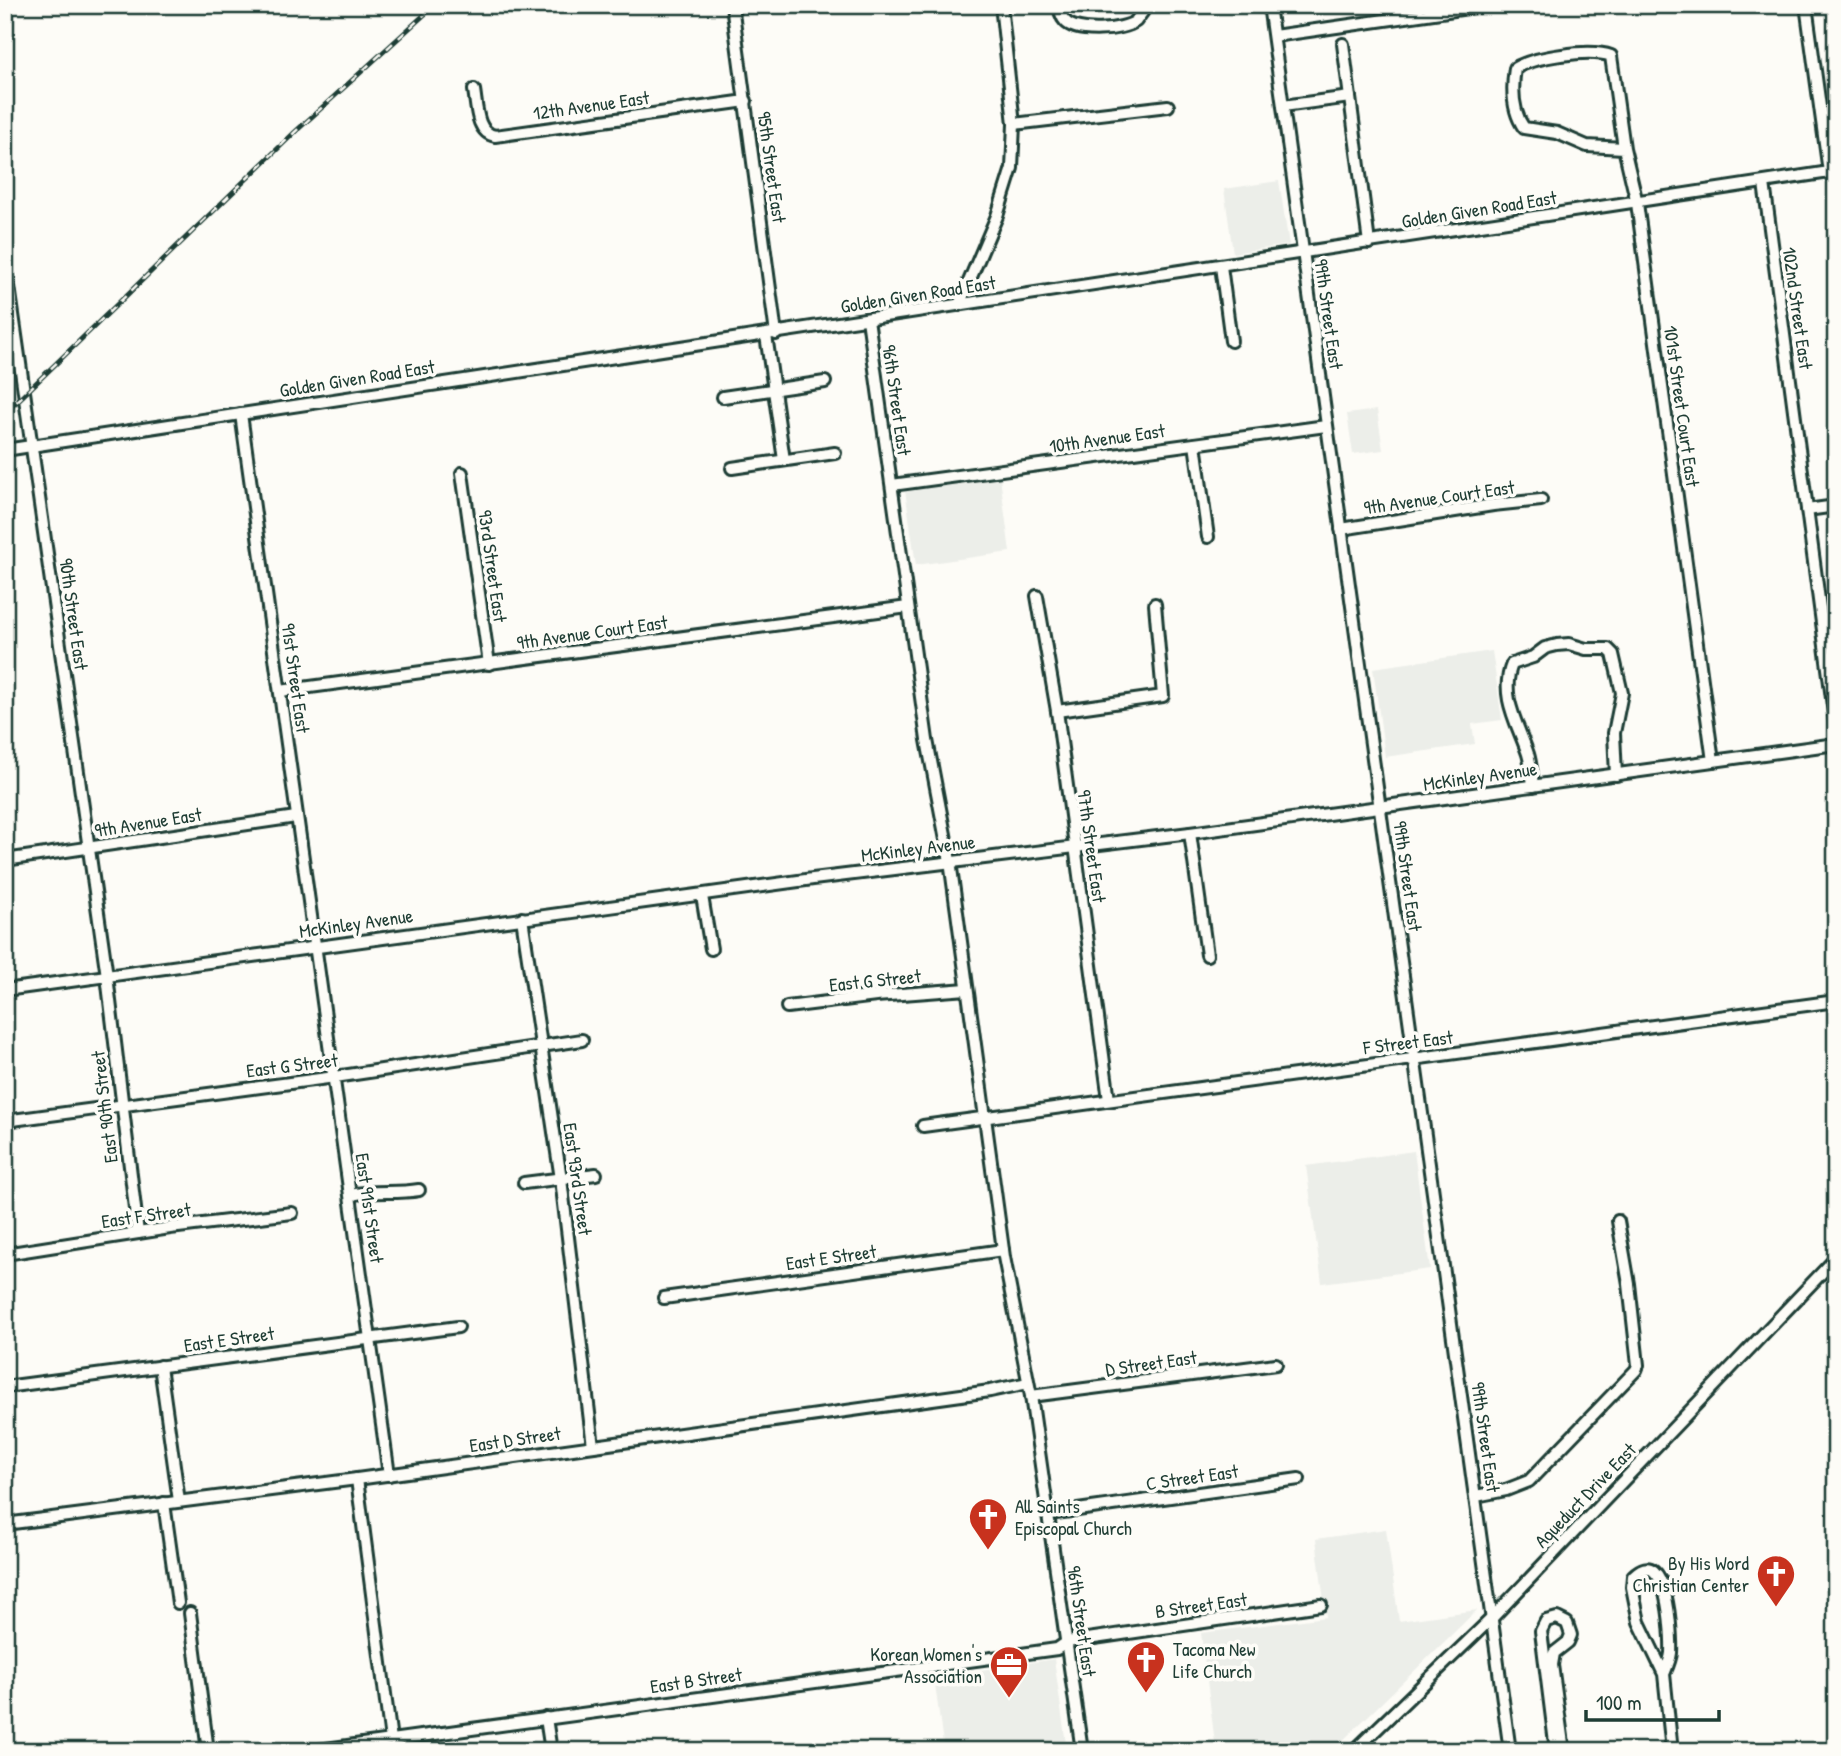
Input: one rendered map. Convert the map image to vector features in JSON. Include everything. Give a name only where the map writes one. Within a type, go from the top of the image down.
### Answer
[{"type":"street","name":"95th Street East","points":[[732,5],[746,101],[771,335],[774,390],[784,460]]},
{"type":"street","points":[[959,305],[1005,194],[1012,168],[1014,124],[1001,5]]},
{"type":"street","points":[[1059,5],[1066,22],[1074,28],[1084,30],[1126,24],[1138,19],[1143,5]]},
{"type":"street","name":"99th Street East","points":[[1269,5],[1510,1751]]},
{"type":"street","points":[[1274,36],[1489,5]]},
{"type":"street","points":[[1806,5],[1833,172]]},
{"type":"street","points":[[1343,44],[1369,243]]},
{"type":"street","name":"101st Street Court East","points":[[1624,148],[1587,146],[1557,133],[1524,128],[1517,116],[1515,105],[1515,68],[1525,62],[1594,52],[1611,56],[1624,148],[1637,203],[1713,761]]},
{"type":"street","name":"12th Avenue East","points":[[474,90],[482,128],[489,135],[495,136],[746,101]]},
{"type":"street","points":[[1283,106],[1350,97]]},
{"type":"street","points":[[1014,124],[1168,106]]},
{"type":"street","name":"Golden Given Road East","points":[[5,450],[1833,172]]},
{"type":"street","name":"102nd Street East","points":[[1764,183],[1836,729]]},
{"type":"street","name":"90th Street East","points":[[5,258],[107,976]]},
{"type":"street","points":[[1221,266],[1231,341]]},
{"type":"street","name":"96th Street East","points":[[868,319],[927,740],[950,861],[1003,1250],[1031,1396],[1082,1751]]},
{"type":"street","points":[[723,397],[825,382]]},
{"type":"street","name":"91st Street East","points":[[241,414],[315,947]]},
{"type":"street","name":"10th Avenue East","points":[[892,485],[1326,426]]},
{"type":"street","points":[[1195,444],[1208,537]]},
{"type":"street","points":[[732,468],[835,453]]},
{"type":"street","name":"93rd Street East","points":[[462,473],[489,664]]},
{"type":"street","name":"9th Avenue Court East","points":[[1341,529],[1541,500]]},
{"type":"street","points":[[1807,510],[1836,506]]},
{"type":"street","name":"97th Street East","points":[[1037,596],[1057,711],[1109,1100]]},
{"type":"street","points":[[1057,711],[1163,696],[1155,604]]},
{"type":"street","name":"9th Avenue Court East","points":[[280,691],[908,607]]},
{"type":"street","points":[[1534,786],[1528,755],[1510,710],[1507,681],[1512,664],[1533,657],[1545,648],[1569,643],[1586,649],[1608,649],[1613,654],[1622,693],[1614,733],[1616,775]]},
{"type":"street","name":"McKinley Avenue","points":[[5,990],[522,918],[950,861],[1190,833],[1836,744]]},
{"type":"street","name":"9th Avenue East","points":[[5,860],[296,817]]},
{"type":"street","points":[[1190,833],[1207,955]]},
{"type":"street","points":[[702,896],[711,950]]},
{"type":"street","name":"East 93rd Street","points":[[522,918],[561,1179],[593,1446]]},
{"type":"street","name":"East 91st Street","points":[[315,947],[389,1475]]},
{"type":"street","name":"East 90th Street","points":[[107,976],[138,1233]]},
{"type":"street","name":"East G Street","points":[[787,1007],[885,995],[967,989]]},
{"type":"street","name":"F Street East","points":[[985,1117],[1836,1001]]},
{"type":"street","name":"East G Street","points":[[5,1121],[335,1077],[582,1040]]},
{"type":"street","points":[[923,1126],[985,1117]]},
{"type":"street","points":[[524,1183],[596,1174]]},
{"type":"street","points":[[351,1195],[419,1190]]},
{"type":"street","name":"East F Street","points":[[5,1254],[292,1213]]},
{"type":"street","points":[[1476,1496],[1506,1490],[1530,1481],[1636,1370],[1638,1365],[1629,1284],[1618,1221]]},
{"type":"street","name":"East E Street","points":[[664,1298],[1003,1250]]},
{"type":"street","name":"Aqueduct Drive East","points":[[1354,1751],[1492,1618],[1836,1258]]},
{"type":"street","name":"East E Street","points":[[5,1387],[458,1327]]},
{"type":"street","name":"D Street East","points":[[1031,1396],[1276,1364]]},
{"type":"street","points":[[160,1366],[179,1501]]},
{"type":"street","name":"East D Street","points":[[5,1524],[389,1475],[990,1391],[1028,1383]]},
{"type":"street","points":[[357,1479],[391,1740]]},
{"type":"street","name":"C Street East","points":[[1049,1514],[1299,1479]]},
{"type":"street","points":[[164,1503],[178,1603]]},
{"type":"street","points":[[1664,1674],[1670,1660],[1671,1647],[1663,1584],[1657,1573],[1641,1570],[1631,1581],[1643,1631],[1664,1674],[1672,1751]]},
{"type":"street","name":"B Street East","points":[[1085,1640],[1321,1605]]},
{"type":"street","points":[[190,1613],[208,1751]]},
{"type":"street","points":[[1556,1751],[1541,1631],[1546,1621],[1557,1618],[1564,1620],[1571,1630],[1568,1642],[1554,1653],[1552,1665],[1564,1751]]},
{"type":"street","name":"East B Street","points":[[316,1750],[988,1659],[1057,1649],[1067,1642],[1085,1640]]},
{"type":"street","points":[[546,1718],[551,1751]]},
{"type":"shaded area","points":[[1279,181],[1289,245],[1233,253],[1224,189]]},
{"type":"shaded area","points":[[1377,410],[1383,450],[1353,454],[1347,414]]},
{"type":"shaded area","points":[[1000,477],[1010,552],[916,565],[905,490]]},
{"type":"shaded area","points":[[1492,651],[1502,720],[1472,724],[1475,744],[1385,757],[1373,668]]},
{"type":"shaded area","points":[[1414,1151],[1430,1269],[1322,1283],[1306,1166]]},
{"type":"shaded area","points":[[1386,1529],[1399,1621],[1477,1610],[1332,1751],[1272,1751],[1271,1744],[1216,1751],[1201,1633],[1326,1617],[1316,1539]]},
{"type":"shaded area","points":[[1054,1659],[1067,1751],[944,1751],[934,1677]]},
{"type":"railway","points":[[5,413],[295,132],[435,5]]},
{"type":"place","name":"All Saints Episcopal Church","points":[[988,1551]]},
{"type":"place","name":"By His Word Christian Center","points":[[1776,1608]]},
{"type":"place","name":"Tacoma New Life Church","points":[[1146,1694]]},
{"type":"place","name":"Korean Women's Association","points":[[1009,1699]]}]
